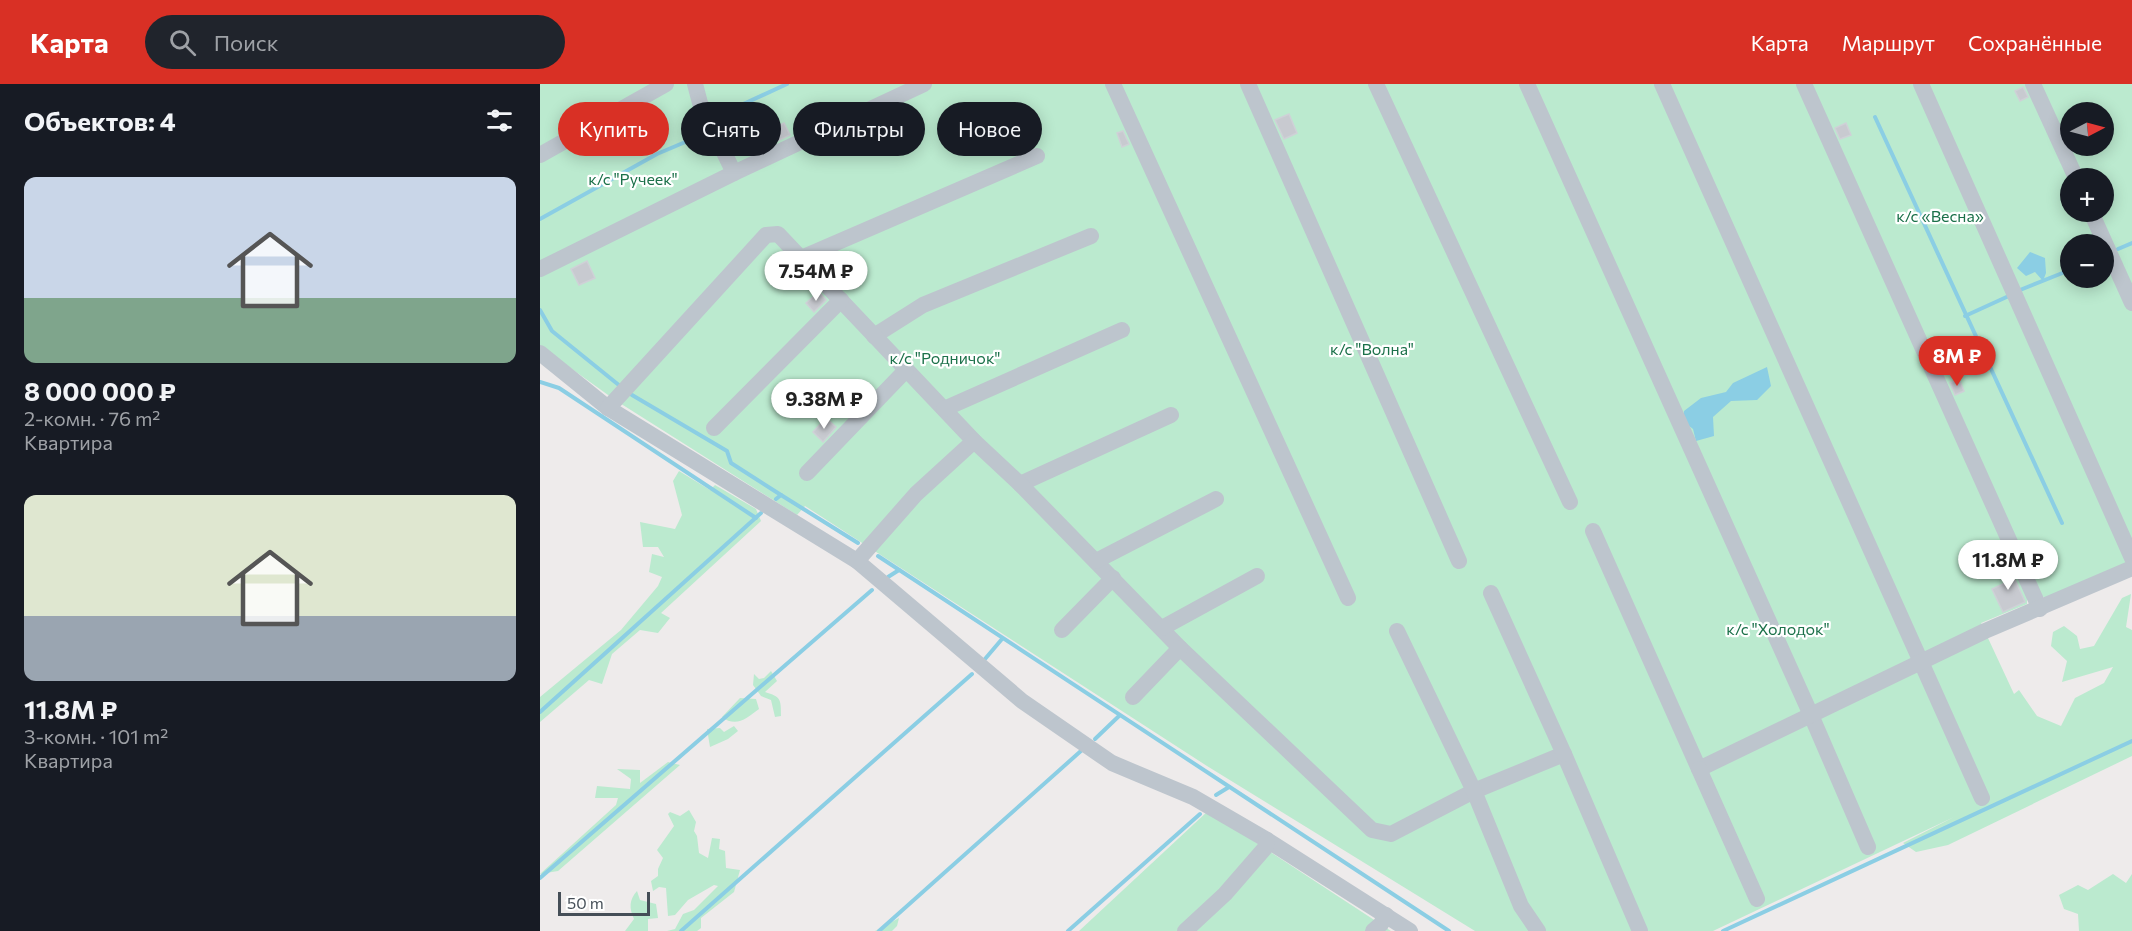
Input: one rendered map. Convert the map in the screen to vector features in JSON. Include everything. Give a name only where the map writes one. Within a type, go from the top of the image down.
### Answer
[{"type":"lane","points":[[540,154],[666,84]]},
{"type":"lane","points":[[695,84],[700,103],[734,173]]},
{"type":"lane","points":[[540,269],[734,173],[924,84]]},
{"type":"lane","points":[[1113,84],[1348,598]]},
{"type":"lane","points":[[1248,84],[1459,561]]},
{"type":"lane","points":[[1376,84],[1570,502]]},
{"type":"lane","points":[[1527,84],[1811,715],[1868,847]]},
{"type":"lane","points":[[1662,84],[1982,798]]},
{"type":"lane","points":[[1804,84],[2040,609]]},
{"type":"lane","points":[[1921,84],[2132,558]]},
{"type":"lane","points":[[2033,84],[2071,168]]},
{"type":"lane","points":[[801,258],[1037,156]]},
{"type":"lane","points":[[2096,222],[2132,303]]},
{"type":"lane","points":[[608,408],[766,234],[778,234],[974,441],[1020,484],[1180,648],[1372,830],[1391,834],[1474,792],[1564,754]]},
{"type":"lane","points":[[874,336],[923,305],[1091,236]]},
{"type":"lane","points":[[714,428],[841,300]]},
{"type":"lane","points":[[944,409],[1122,330]]},
{"type":"lane","points":[[540,353],[608,408],[857,561],[1022,701],[1112,763],[1193,798],[1267,840],[1410,931]]},
{"type":"lane","points":[[807,473],[906,370]]},
{"type":"lane","points":[[1020,484],[1171,415]]},
{"type":"lane","points":[[857,561],[916,494],[974,441]]},
{"type":"lane","points":[[1096,561],[1216,499]]},
{"type":"lane","points":[[1593,531],[1757,899]]},
{"type":"lane","points":[[1698,769],[1985,631],[2132,568]]},
{"type":"lane","points":[[1162,628],[1257,576]]},
{"type":"lane","points":[[1062,630],[1113,578]]},
{"type":"lane","points":[[1491,593],[1564,754],[1640,931]]},
{"type":"lane","points":[[1397,631],[1474,792],[1521,906],[1538,931]]},
{"type":"lane","points":[[1133,697],[1180,648]]},
{"type":"lane","points":[[1185,931],[1225,894],[1265,848],[1267,840]]},
{"type":"lane","points":[[1373,931],[1386,915]]},
{"type":"green space","points":[[540,84],[2132,84],[2132,548],[2127,566],[2053,598],[2027,595],[2027,604],[1981,623],[2014,694],[2019,690],[2037,716],[2061,726],[2075,698],[2104,683],[2113,667],[2062,682],[2067,661],[2051,646],[2053,632],[2064,626],[2077,636],[2080,649],[2094,646],[2122,598],[2131,594],[2126,627],[2132,630],[2132,756],[1948,845],[1916,852],[1903,843],[1954,817],[1713,931],[1475,931],[1207,766],[805,506],[797,515],[615,400],[540,346]]},
{"type":"green space","points":[[679,471],[710,490],[715,485],[756,509],[761,521],[661,613],[670,618],[658,633],[640,630],[612,654],[602,684],[589,680],[540,722],[540,697],[621,630],[658,586],[662,577],[649,572],[652,554],[664,557],[658,547],[643,547],[640,522],[675,529],[682,515],[673,481]]},
{"type":"green space","points":[[771,671],[777,681],[765,692],[777,697],[780,702],[781,716],[775,717],[771,700],[761,696],[753,685],[754,674],[759,679],[764,678]]},
{"type":"green space","points":[[740,698],[756,699],[759,709],[737,722],[722,717]]},
{"type":"green space","points":[[734,726],[738,731],[728,739],[710,747],[707,729],[720,728],[724,732]]},
{"type":"green space","points":[[668,762],[680,765],[558,871],[540,874],[616,805],[618,798],[595,798],[597,786],[630,789],[631,779],[617,769],[640,770],[640,783]]},
{"type":"green space","points":[[689,810],[696,822],[694,831],[697,836],[699,853],[708,858],[712,838],[720,839],[719,849],[725,851],[726,868],[740,870],[734,892],[701,918],[701,928],[697,931],[667,931],[675,929],[683,914],[694,910],[718,886],[714,885],[688,900],[675,915],[668,916],[666,888],[659,887],[653,891],[651,881],[658,876],[658,869],[663,858],[657,850],[674,826],[668,814],[670,812],[680,816]]},
{"type":"green space","points":[[1208,811],[1391,931],[1079,931]]},
{"type":"green space","points":[[2113,874],[2126,883],[2132,874],[2132,931],[2079,931],[2078,914],[2064,909],[2059,895],[2078,885],[2088,890]]},
{"type":"green space","points":[[637,891],[640,900],[656,904],[658,918],[648,919],[648,931],[625,931],[634,919],[631,904]]},
{"type":"green space","points":[[899,918],[897,926],[892,931],[875,931]]},
{"type":"water","points":[[2030,252],[2045,258],[2046,273],[2043,281],[2035,272],[2026,276],[2017,268]]},
{"type":"water","points":[[1767,367],[1771,386],[1757,400],[1731,401],[1713,417],[1714,436],[1696,441],[1693,429],[1683,421],[1684,411],[1701,398],[1726,392],[1733,383]]},
{"type":"building","points":[[2023,87],[2028,97],[2020,101],[2015,91]]},
{"type":"building","points":[[1289,114],[1297,133],[1284,139],[1275,120]]},
{"type":"building","points":[[784,123],[790,135],[781,139],[781,124]]},
{"type":"building","points":[[1846,123],[1851,135],[1840,139],[1835,128]]},
{"type":"building","points":[[1123,131],[1129,144],[1122,147],[1117,133]]},
{"type":"building","points":[[587,261],[595,278],[579,285],[571,269]]},
{"type":"building","points":[[819,292],[826,300],[814,312],[806,303]]},
{"type":"building","points":[[1959,379],[1964,391],[1955,395],[1950,383]]},
{"type":"building","points":[[826,418],[836,427],[823,442],[813,432]]},
{"type":"building","points":[[2008,564],[2025,602],[2003,612],[1992,589],[2005,583],[1998,569]]},
{"type":"waterway","points":[[748,102],[787,84]]},
{"type":"waterway","points":[[1875,117],[2062,523]]},
{"type":"waterway","points":[[540,219],[657,154],[681,144]]},
{"type":"waterway","points":[[2118,249],[2132,243]]},
{"type":"waterway","points":[[2020,290],[2060,274]]},
{"type":"waterway","points":[[1965,316],[2011,295]]},
{"type":"waterway","points":[[540,310],[552,331],[620,386]]},
{"type":"waterway","points":[[540,382],[559,388],[756,518]]},
{"type":"waterway","points":[[632,395],[727,451],[731,463],[781,495]]},
{"type":"waterway","points":[[776,499],[781,495],[858,543]]},
{"type":"waterway","points":[[540,712],[761,513]]},
{"type":"waterway","points":[[878,556],[1449,931]]},
{"type":"waterway","points":[[888,577],[899,570]]},
{"type":"waterway","points":[[540,878],[872,590]]},
{"type":"waterway","points":[[985,659],[1002,639]]},
{"type":"waterway","points":[[681,931],[972,674]]},
{"type":"waterway","points":[[1095,739],[1119,716]]},
{"type":"waterway","points":[[1723,931],[2132,741]]},
{"type":"waterway","points":[[879,931],[1082,750]]},
{"type":"waterway","points":[[1216,795],[1229,787]]},
{"type":"waterway","points":[[1068,931],[1200,814]]},
{"type":"park label","name":"к/с \"Ручеек\"","points":[[633,178]]},
{"type":"park label","name":"к/с «Весна»","points":[[1940,215]]},
{"type":"park label","name":"к/с \"Волна\"","points":[[1372,348]]},
{"type":"park label","name":"к/с \"Родничок\"","points":[[945,357]]},
{"type":"park label","name":"к/с \"Холодок\"","points":[[1778,628]]}]
